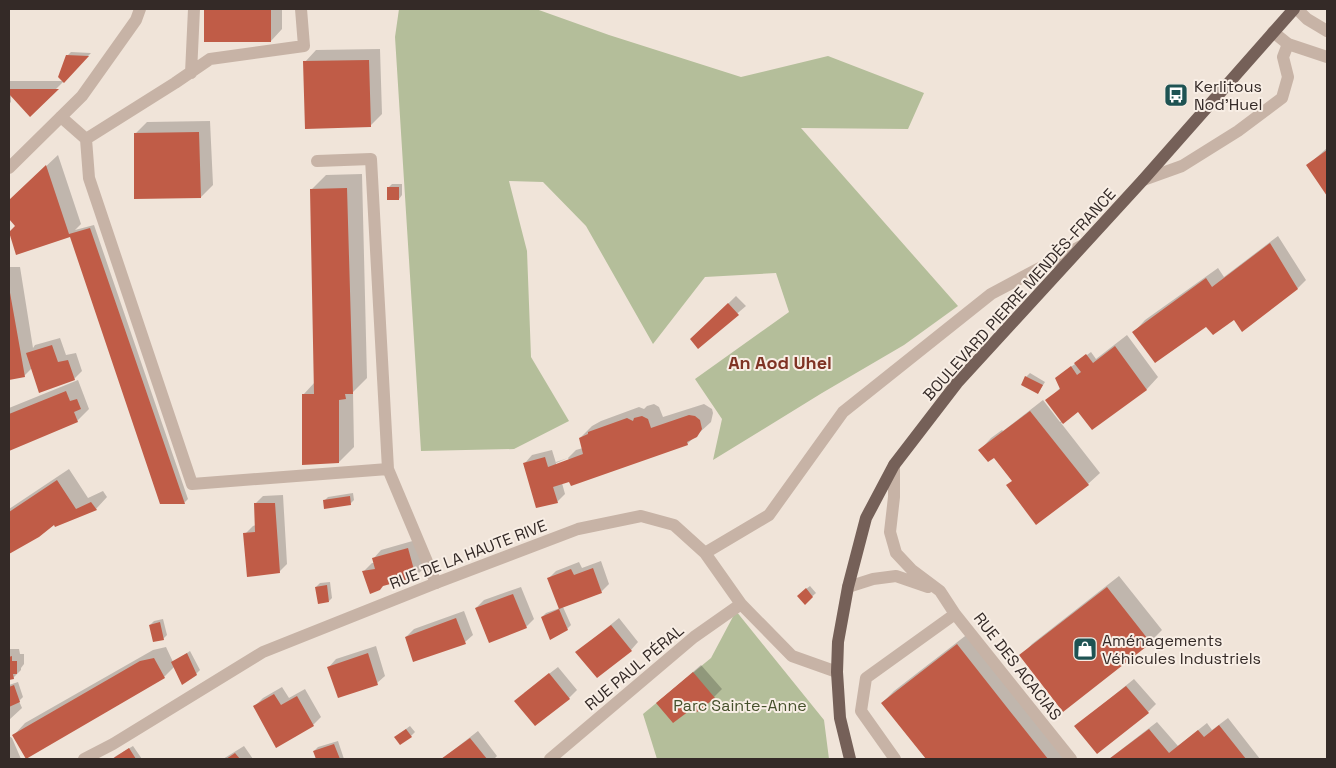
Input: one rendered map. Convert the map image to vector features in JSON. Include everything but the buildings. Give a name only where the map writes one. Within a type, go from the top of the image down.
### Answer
[{"type":"main road","name":"BOULEVARD PIERRE MENDÈS-FRANCE","points":[[850,759],[840,718],[837,672],[838,642],[848,587],[866,518],[894,465],[957,383],[1144,180],[1273,32],[1296,9]]},
{"type":"street","points":[[9,168],[82,96],[136,20],[140,9]]},
{"type":"street","points":[[191,73],[194,9]]},
{"type":"street","points":[[86,140],[210,59],[304,46],[301,9]]},
{"type":"street","points":[[1296,9],[1307,19],[1327,31]]},
{"type":"street","points":[[1273,32],[1288,44],[1327,56]]},
{"type":"street","points":[[1144,180],[1182,166],[1238,131],[1282,98],[1288,77],[1283,57],[1288,44]]},
{"type":"street","points":[[61,117],[86,140],[89,178],[192,484],[388,469]]},
{"type":"street","points":[[317,161],[371,159],[388,469],[436,583]]},
{"type":"street","points":[[705,553],[769,515],[843,412],[991,294],[1085,244]]},
{"type":"street","name":"RUE DES ACACIAS","points":[[894,465],[894,497],[890,532],[896,553],[912,570],[940,591],[956,614],[1071,759]]},
{"type":"street","name":"RUE DE LA HAUTE RIVE","points":[[84,759],[113,744],[264,652],[436,583],[578,529],[641,516],[674,525],[705,553],[741,604],[792,656],[837,672]]},
{"type":"street","points":[[848,587],[873,579],[896,576],[940,591]]},
{"type":"street","name":"RUE PAUL PÉRAL","points":[[550,759],[694,638],[741,604]]},
{"type":"street","points":[[895,759],[861,711],[866,678],[956,614]]},
{"type":"green space","points":[[399,9],[536,9],[609,35],[741,77],[828,56],[924,93],[908,129],[801,128],[958,306],[904,345],[713,460],[722,419],[695,379],[789,312],[776,273],[705,277],[653,344],[586,226],[543,182],[509,181],[527,251],[531,357],[569,421],[514,449],[421,451],[395,37]]},
{"type":"green space","name":"Parc Sainte-Anne","points":[[736,611],[824,720],[829,759],[657,759],[643,714],[711,658]]},
{"type":"place","name":"Kerlitous Nod'Huel","points":[[1176,95]]},
{"type":"place","name":"Aménagements Véhicules Industriels","points":[[1085,649]]},
{"type":"district","name":"An Aod Uhel","points":[[780,363]]}]
